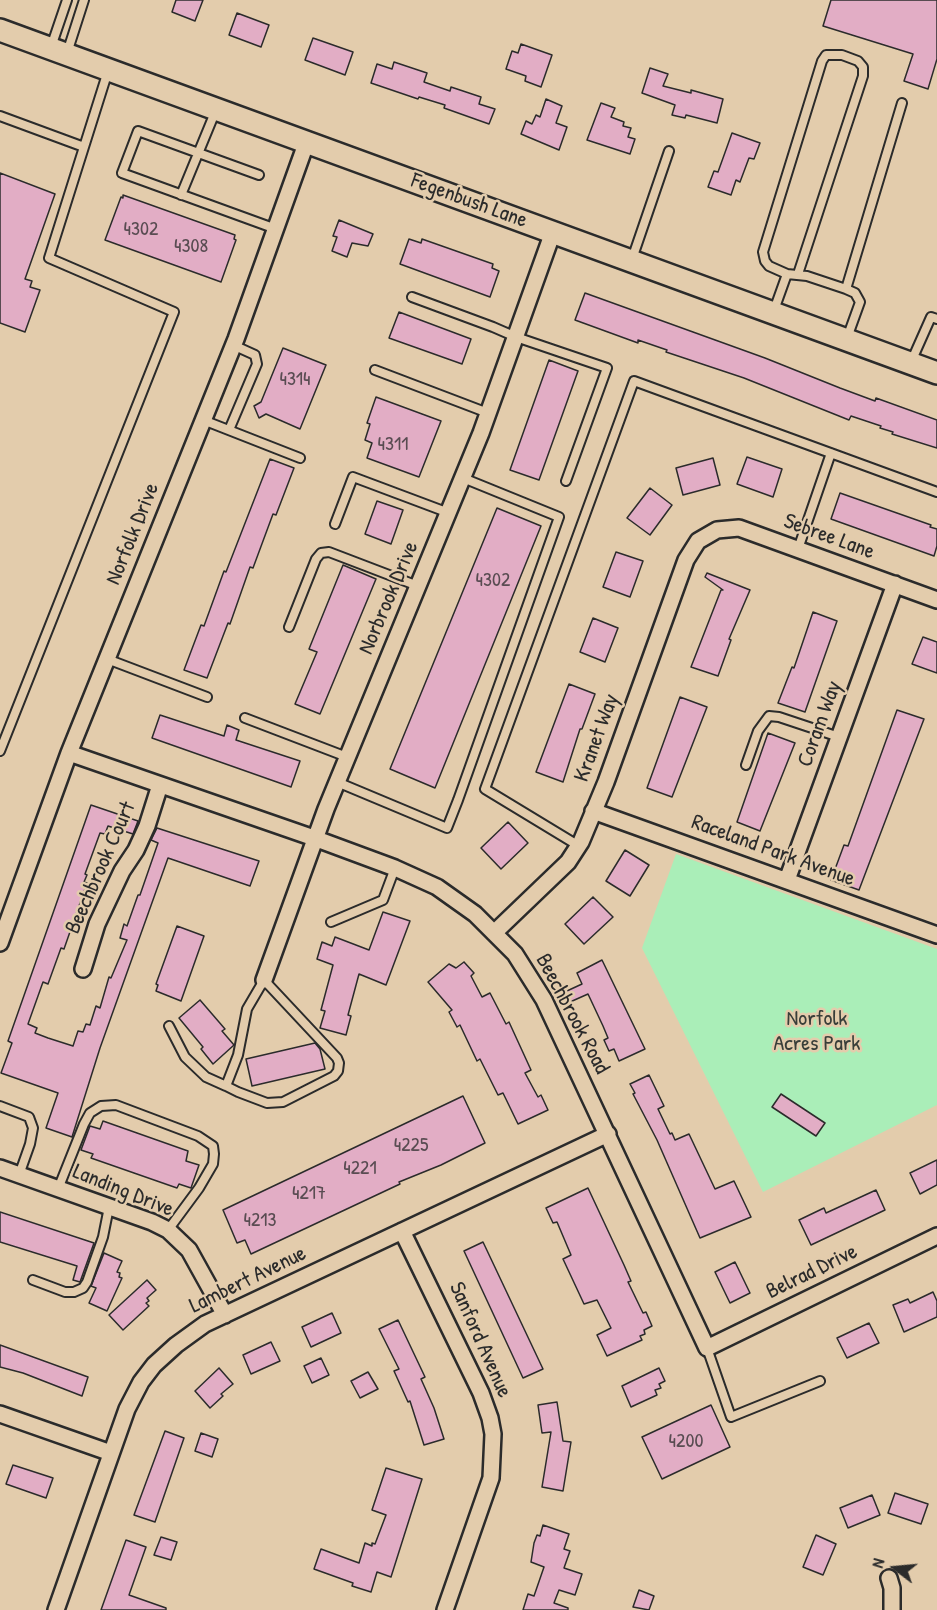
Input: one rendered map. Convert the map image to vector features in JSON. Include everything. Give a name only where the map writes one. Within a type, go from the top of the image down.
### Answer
[{"type":"main road","name":"Fegenbush Lane","points":[[0,30],[937,373]]},
{"type":"street","name":"Norfolk Drive","points":[[0,943],[69,753],[233,345],[307,141]]},
{"type":"street","name":"Norbrook Drive","points":[[264,980],[314,838],[489,413],[553,232]]},
{"type":"street","name":"Sebree Lane","points":[[706,536],[717,530],[739,528],[937,600]]},
{"type":"street","name":"Kranet Way","points":[[495,933],[568,862],[579,846],[686,560],[694,545],[706,536]]},
{"type":"street","name":"Coram Way","points":[[787,880],[895,584]]},
{"type":"street","name":"Beechbrook Road","points":[[69,753],[394,868],[436,886],[475,914],[515,954],[534,981],[707,1348]]},
{"type":"street","name":"Beechbrook Court","points":[[83,969],[97,924],[122,871],[136,850],[147,826],[160,785]]},
{"type":"street","name":"Raceland Park Avenue","points":[[593,811],[937,934]]},
{"type":"street","name":"Lambert Avenue","points":[[56,1610],[133,1395],[154,1365],[176,1345],[205,1324],[608,1134]]},
{"type":"street","name":"Landing Drive","points":[[0,1168],[152,1222],[168,1230],[189,1250],[225,1315]]},
{"type":"street","name":"Sanford Avenue","points":[[402,1231],[482,1393],[493,1434],[491,1478],[445,1610]]},
{"type":"street","name":"Belrad Drive","points":[[707,1348],[937,1236]]},
{"type":"street","points":[[0,1414],[111,1453]]},
{"type":"street","points":[[889,1578],[892,1588],[892,1610]]},
{"type":"lane","points":[[59,51],[67,0]]},
{"type":"lane","points":[[59,51],[84,0]]},
{"type":"lane","points":[[798,274],[863,76],[863,67],[858,61],[842,55],[826,55],[822,61],[763,252],[769,266],[787,274],[798,274],[846,288],[855,293],[860,302],[847,340]]},
{"type":"lane","points":[[0,751],[174,312],[48,258],[109,69]]},
{"type":"lane","points":[[846,288],[902,103]]},
{"type":"lane","points":[[181,195],[216,108]]},
{"type":"lane","points":[[0,116],[84,147]]},
{"type":"lane","points":[[258,175],[138,131],[122,173],[276,229]]},
{"type":"lane","points":[[631,260],[669,151]]},
{"type":"lane","points":[[773,313],[787,274]]},
{"type":"lane","points":[[412,297],[516,337],[607,368],[566,481]]},
{"type":"lane","points":[[911,363],[931,317],[937,319]]},
{"type":"lane","points":[[230,430],[257,364],[255,355],[233,345]]},
{"type":"lane","points":[[375,370],[489,413]]},
{"type":"lane","points":[[579,846],[485,789],[634,381],[937,492]]},
{"type":"lane","points":[[203,420],[300,458]]},
{"type":"lane","points":[[798,549],[831,453]]},
{"type":"lane","points":[[335,524],[353,477],[449,513]]},
{"type":"lane","points":[[337,782],[447,828],[489,717],[559,517],[463,478]]},
{"type":"lane","points":[[289,627],[316,559],[321,553],[329,552],[418,586]]},
{"type":"lane","points":[[107,659],[207,697]]},
{"type":"lane","points":[[746,765],[758,731],[769,716],[807,725],[839,737]]},
{"type":"lane","points":[[245,718],[347,757]]},
{"type":"lane","points":[[331,922],[383,900],[394,868]]},
{"type":"lane","points":[[169,1026],[185,1057],[206,1077],[226,1086],[267,1103],[283,1102],[334,1076],[339,1064],[337,1058],[264,980],[248,1009],[238,1054],[226,1086]]},
{"type":"lane","points":[[58,1189],[90,1113],[108,1104],[126,1109],[198,1136],[213,1146],[213,1164],[199,1188],[168,1230]]},
{"type":"lane","points":[[0,1106],[29,1117],[33,1128],[19,1175]]},
{"type":"lane","points":[[33,1280],[65,1292],[74,1292],[83,1288],[103,1237],[109,1207]]},
{"type":"lane","points":[[707,1348],[731,1417],[820,1381]]},
{"type":"green space","name":"Norfolk Acres Park","points":[[676,854],[937,949],[937,1105],[763,1192],[642,948]]},
{"type":"building","points":[[176,0],[203,0],[195,21],[172,12]]},
{"type":"building","points":[[831,0],[937,0],[937,59],[928,89],[904,81],[913,54],[823,26]]},
{"type":"building","points":[[237,13],[269,25],[261,47],[229,35]]},
{"type":"building","points":[[313,38],[353,52],[345,75],[305,60]]},
{"type":"building","points":[[521,44],[552,55],[541,87],[525,81],[526,76],[506,69],[512,51],[518,53]]},
{"type":"building","points":[[394,62],[427,73],[424,82],[450,91],[451,87],[481,97],[479,104],[495,109],[489,124],[444,108],[445,105],[419,97],[418,99],[371,83],[377,64],[392,69]]},
{"type":"building","points":[[650,68],[668,74],[663,86],[691,93],[691,90],[723,99],[717,123],[686,115],[685,118],[672,115],[675,105],[642,93]]},
{"type":"building","points":[[546,99],[562,106],[556,123],[567,127],[559,150],[521,134],[526,121],[532,124],[536,115],[540,117]]},
{"type":"building","points":[[601,103],[615,108],[611,117],[624,122],[623,126],[631,128],[628,137],[635,139],[630,154],[587,140]]},
{"type":"building","points":[[732,133],[760,143],[754,159],[749,158],[740,182],[736,180],[731,195],[708,187],[714,171],[718,172]]},
{"type":"building","points":[[0,173],[55,194],[25,279],[32,281],[30,287],[40,290],[25,332],[0,323]]},
{"type":"building","points":[[123,195],[235,235],[236,240],[221,282],[105,240]]},
{"type":"building","points":[[339,220],[373,234],[368,246],[352,243],[347,257],[332,251],[337,237],[333,236]]},
{"type":"building","points":[[409,239],[421,243],[422,239],[493,264],[492,268],[499,271],[490,297],[400,264]]},
{"type":"building","points":[[585,293],[765,358],[875,401],[876,398],[937,420],[937,448],[892,434],[893,432],[880,428],[881,426],[851,416],[849,420],[744,378],[575,320]]},
{"type":"building","points":[[399,312],[471,339],[462,364],[389,338]]},
{"type":"building","points":[[283,348],[326,365],[300,429],[266,414],[259,418],[254,406],[261,402]]},
{"type":"building","points":[[549,360],[578,371],[539,480],[510,470]]},
{"type":"building","points":[[376,397],[441,421],[419,477],[367,458],[372,443],[365,440],[370,424],[367,423]]},
{"type":"building","points":[[747,457],[782,469],[773,497],[737,484]]},
{"type":"building","points":[[713,458],[720,485],[683,495],[676,468]]},
{"type":"building","points":[[270,459],[294,468],[276,515],[273,514],[253,568],[250,567],[230,624],[228,623],[207,678],[184,670],[201,625],[204,626]]},
{"type":"building","points":[[650,488],[672,505],[650,535],[627,518]]},
{"type":"building","points":[[840,493],[937,529],[937,546],[934,556],[831,519]]},
{"type":"building","points":[[377,501],[403,510],[391,544],[365,534]]},
{"type":"building","points":[[497,508],[541,526],[435,788],[390,769]]},
{"type":"building","points":[[616,552],[643,561],[630,597],[603,587]]},
{"type":"building","points":[[343,565],[376,579],[320,714],[295,704],[317,652],[309,649]]},
{"type":"building","points":[[707,573],[750,590],[729,639],[731,640],[718,676],[691,667],[721,590],[723,590],[705,577]]},
{"type":"building","points":[[813,612],[837,621],[805,712],[778,703],[792,667],[794,668]]},
{"type":"building","points":[[593,618],[618,628],[605,662],[580,652]]},
{"type":"building","points":[[923,637],[937,642],[937,673],[912,664]]},
{"type":"building","points":[[569,684],[595,694],[582,729],[580,729],[563,782],[536,772]]},
{"type":"building","points":[[680,697],[707,707],[672,797],[647,788]]},
{"type":"building","points":[[897,710],[924,719],[859,890],[831,880],[844,845],[848,846]]},
{"type":"building","points":[[160,715],[224,736],[227,725],[239,730],[236,740],[300,761],[291,787],[152,738]]},
{"type":"building","points":[[768,733],[795,743],[760,831],[737,822]]},
{"type":"building","points":[[91,805],[138,821],[133,834],[108,826],[105,834],[100,833],[85,874],[87,875],[84,882],[87,883],[64,949],[61,948],[48,984],[43,982],[28,1024],[37,1028],[35,1033],[48,1038],[73,1046],[78,1031],[83,1032],[86,1024],[90,1025],[96,1006],[100,1008],[109,977],[111,978],[127,940],[120,938],[124,924],[127,926],[158,843],[151,840],[157,828],[259,861],[250,886],[168,858],[100,1048],[72,1137],[46,1128],[58,1093],[1,1073],[12,1043],[8,1041]]},
{"type":"building","points":[[508,822],[528,843],[501,869],[481,848]]},
{"type":"building","points":[[625,850],[649,865],[630,896],[606,881]]},
{"type":"building","points":[[593,897],[613,917],[584,944],[565,924]]},
{"type":"building","points":[[383,912],[410,921],[386,985],[359,974],[348,1015],[351,1016],[346,1035],[320,1028],[325,1011],[321,1010],[333,965],[317,959],[322,942],[332,946],[335,937],[369,950]]},
{"type":"building","points":[[177,926],[204,936],[181,1001],[156,991],[158,985],[156,984]]},
{"type":"building","points":[[602,960],[645,1049],[619,1061],[614,1049],[609,1051],[604,1040],[608,1038],[588,994],[561,1006],[556,996],[582,984],[577,973]]},
{"type":"building","points":[[464,962],[474,973],[471,976],[482,997],[490,993],[506,1024],[509,1022],[531,1070],[525,1073],[538,1097],[541,1095],[548,1110],[518,1124],[503,1093],[498,1095],[480,1059],[477,1061],[460,1025],[457,1027],[449,1012],[452,1010],[428,982],[449,964],[456,968]]},
{"type":"building","points":[[200,1000],[225,1029],[222,1031],[234,1045],[213,1064],[201,1049],[203,1047],[179,1018]]},
{"type":"building","points":[[315,1043],[320,1049],[325,1069],[252,1086],[246,1059]]},
{"type":"building","points":[[649,1075],[664,1106],[658,1109],[670,1134],[672,1133],[675,1140],[689,1134],[715,1189],[734,1181],[751,1217],[700,1238],[657,1140],[633,1094],[635,1093],[630,1084]]},
{"type":"building","points":[[781,1094],[825,1123],[816,1136],[772,1107]]},
{"type":"building","points":[[463,1096],[485,1143],[251,1254],[245,1240],[237,1243],[223,1210]]},
{"type":"building","points":[[103,1121],[188,1151],[186,1161],[199,1165],[191,1188],[179,1184],[177,1188],[91,1158],[93,1154],[81,1150],[90,1126],[100,1129]]},
{"type":"building","points":[[937,1160],[937,1185],[920,1194],[910,1173]]},
{"type":"building","points":[[588,1188],[631,1281],[628,1282],[652,1326],[644,1330],[645,1334],[640,1336],[642,1340],[607,1356],[597,1335],[611,1328],[597,1300],[584,1304],[563,1259],[571,1255],[557,1222],[553,1223],[546,1208]]},
{"type":"building","points":[[876,1190],[885,1210],[811,1245],[799,1220],[824,1208],[826,1213]]},
{"type":"building","points":[[0,1212],[94,1243],[80,1282],[73,1280],[77,1266],[0,1242]]},
{"type":"building","points":[[483,1242],[543,1369],[523,1378],[464,1251]]},
{"type":"building","points":[[104,1253],[122,1261],[117,1272],[122,1278],[107,1311],[89,1303],[96,1288],[91,1286]]},
{"type":"building","points":[[735,1262],[750,1293],[730,1303],[715,1272]]},
{"type":"building","points":[[147,1280],[156,1290],[147,1298],[149,1301],[146,1303],[149,1306],[123,1330],[109,1315]]},
{"type":"building","points":[[933,1292],[937,1301],[937,1317],[904,1332],[893,1305],[908,1299],[910,1303]]},
{"type":"building","points":[[332,1313],[341,1333],[311,1347],[302,1327]]},
{"type":"building","points":[[398,1320],[425,1377],[421,1379],[444,1439],[424,1445],[410,1401],[408,1402],[394,1371],[399,1369],[379,1329]]},
{"type":"building","points":[[869,1323],[879,1343],[847,1358],[837,1338]]},
{"type":"building","points":[[271,1342],[280,1361],[251,1374],[243,1355]]},
{"type":"building","points":[[0,1345],[88,1377],[82,1396],[23,1373],[0,1367]]},
{"type":"building","points":[[321,1358],[329,1375],[312,1383],[304,1366]]},
{"type":"building","points":[[219,1368],[233,1384],[210,1408],[195,1391]]},
{"type":"building","points":[[659,1368],[665,1381],[659,1384],[661,1388],[655,1390],[657,1395],[631,1407],[622,1386]]},
{"type":"building","points":[[368,1372],[378,1389],[360,1398],[351,1381]]},
{"type":"building","points":[[557,1402],[563,1441],[571,1442],[563,1491],[542,1487],[551,1432],[542,1433],[538,1405]]},
{"type":"building","points":[[711,1405],[730,1447],[662,1479],[642,1437]]},
{"type":"building","points":[[165,1431],[184,1438],[155,1522],[134,1515]]},
{"type":"building","points":[[201,1433],[218,1439],[212,1457],[195,1451]]},
{"type":"building","points":[[13,1465],[53,1478],[46,1498],[6,1484]]},
{"type":"building","points":[[386,1468],[422,1479],[391,1577],[377,1572],[371,1592],[314,1569],[321,1549],[359,1563],[365,1543],[372,1546],[372,1543],[375,1544],[386,1515],[372,1510]]},
{"type":"building","points":[[895,1493],[928,1504],[921,1524],[888,1513]]},
{"type":"building","points":[[872,1495],[880,1515],[848,1528],[840,1508]]},
{"type":"building","points":[[543,1525],[569,1534],[564,1549],[570,1551],[564,1568],[582,1574],[575,1595],[559,1590],[554,1603],[568,1610],[523,1610],[528,1594],[534,1596],[544,1567],[531,1562],[534,1543],[537,1535],[540,1536]]},
{"type":"building","points":[[816,1535],[836,1544],[823,1575],[803,1567]]},
{"type":"building","points":[[161,1537],[177,1542],[171,1560],[154,1555]]},
{"type":"building","points":[[126,1540],[146,1547],[129,1595],[166,1608],[166,1610],[101,1610]]},
{"type":"building","points":[[639,1590],[654,1596],[649,1610],[633,1607]]}]
